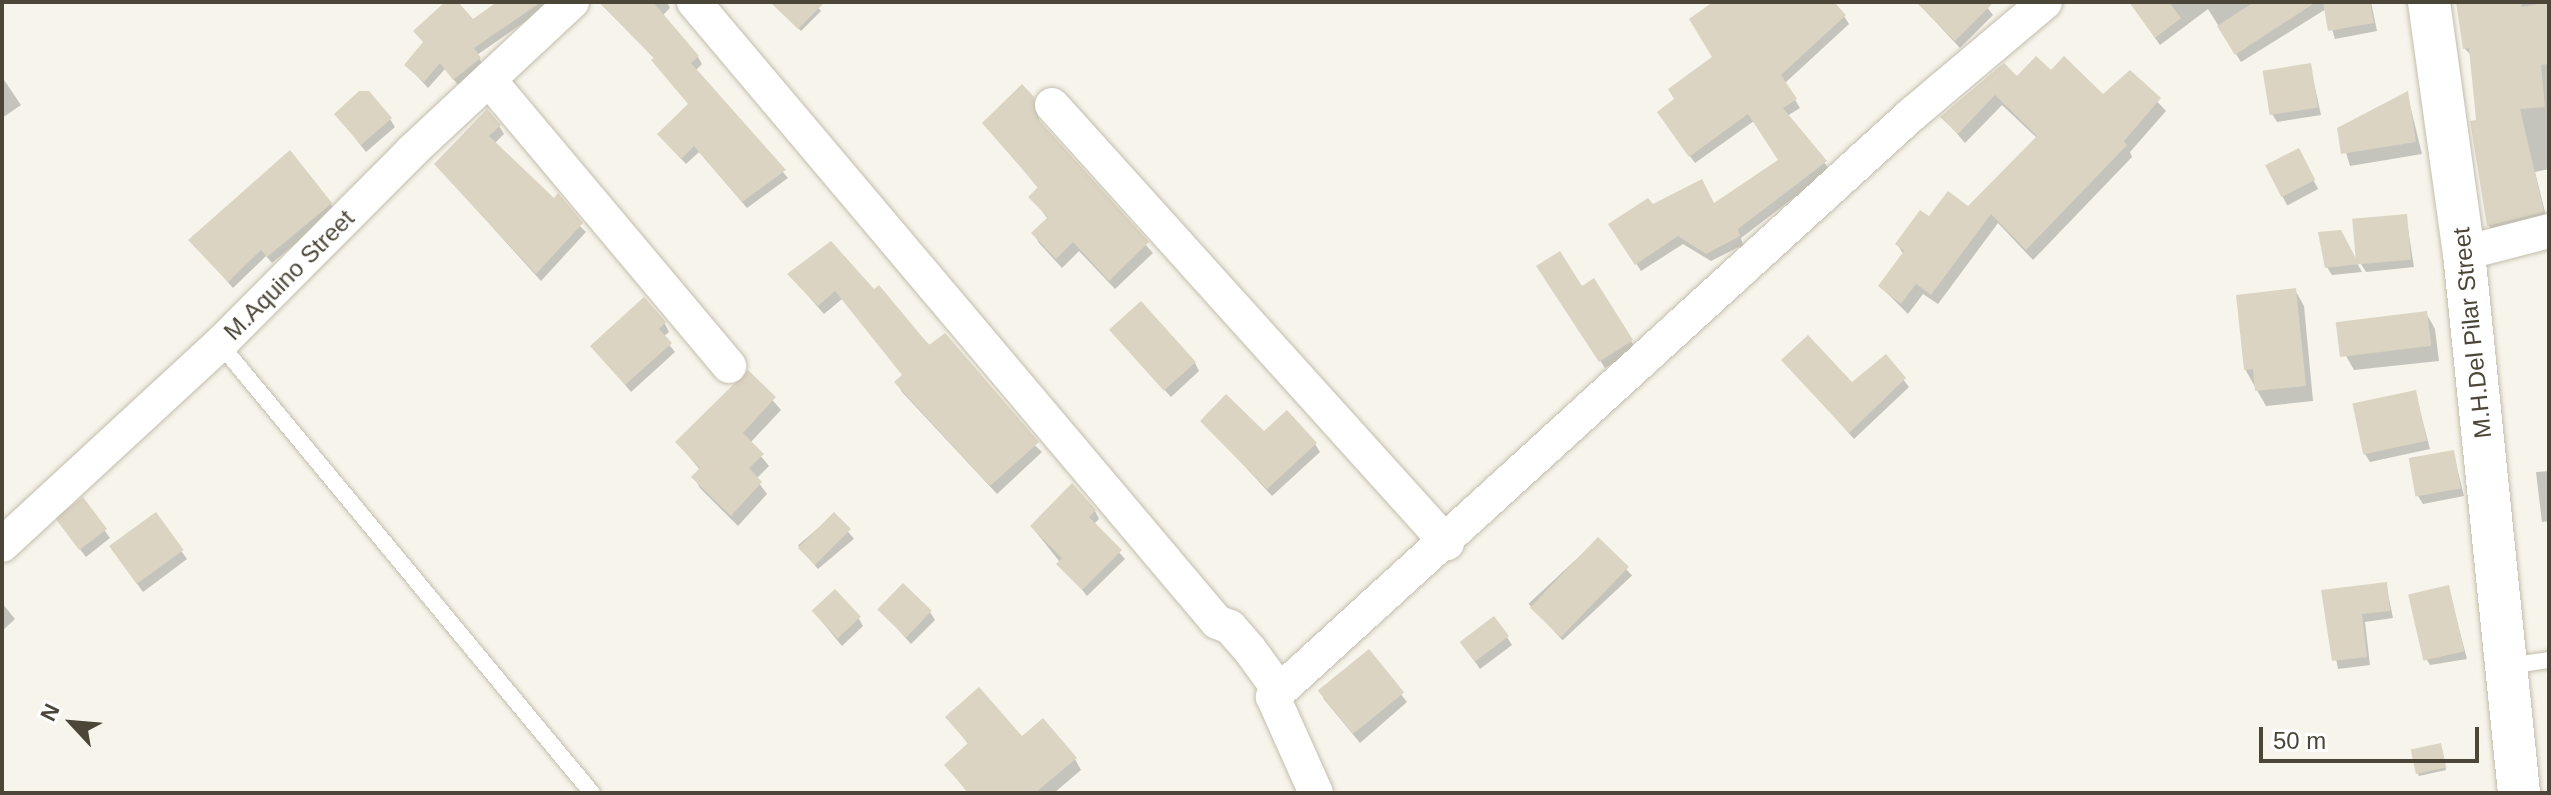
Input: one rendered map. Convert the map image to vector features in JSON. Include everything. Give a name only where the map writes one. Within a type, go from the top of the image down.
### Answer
[{"type":"street","name":"M.Aquino Street","points":[[2,545],[220,344],[572,2]]},
{"type":"street","points":[[694,2],[1217,622],[1230,627],[1250,650],[1277,687],[1273,697],[1316,793]]},
{"type":"street","points":[[1273,697],[1447,543],[1899,126],[2045,2]]},
{"type":"street","name":"M.H.Del Pilar Street","points":[[2429,2],[2464,253],[2519,793]]},
{"type":"street","points":[[490,81],[729,366]]},
{"type":"street","points":[[1052,105],[1447,543]]},
{"type":"street","points":[[2464,253],[2549,231]]},
{"type":"lane","points":[[220,344],[592,793]]},
{"type":"lane","points":[[2506,666],[2549,660]]},
{"type":"building","points":[[445,2],[458,2],[473,19],[497,2],[541,2],[474,48],[481,58],[453,80],[440,63],[424,82],[404,65],[423,42],[413,31]]},
{"type":"building","points":[[599,2],[653,2],[699,56],[691,63],[786,170],[742,202],[694,146],[681,159],[657,134],[688,104],[651,60],[654,58]]},
{"type":"building","points":[[770,2],[825,2],[798,29]]},
{"type":"building","points":[[1713,2],[1834,2],[1846,15],[1781,75],[1797,99],[1783,108],[1827,161],[1738,229],[1740,236],[1706,254],[1678,236],[1635,265],[1608,224],[1648,198],[1653,204],[1702,179],[1714,203],[1778,160],[1748,114],[1689,157],[1657,112],[1674,99],[1668,89],[1712,57],[1689,19]]},
{"type":"building","points":[[1916,2],[1994,2],[1955,41]]},
{"type":"building","points":[[2129,2],[2169,2],[2181,18],[2155,38]]},
{"type":"building","points":[[2254,2],[2316,2],[2235,55],[2217,26]]},
{"type":"building","points":[[2323,2],[2370,2],[2374,23],[2328,31]]},
{"type":"building","points":[[2456,2],[2521,2],[2522,7],[2549,2],[2549,64],[2541,65],[2545,107],[2520,109],[2544,212],[2487,226],[2470,121],[2476,120],[2469,48],[2463,49]]},
{"type":"building","points":[[2036,56],[2051,70],[2064,56],[2103,94],[2130,70],[2161,98],[2124,141],[2127,145],[2026,250],[1991,214],[1931,295],[1916,284],[1901,304],[1878,286],[1904,251],[1895,244],[1920,210],[1929,216],[1948,191],[1968,206],[2037,136],[1995,95],[1958,134],[1940,117],[2004,63],[2017,76]]},
{"type":"building","points":[[2311,63],[2318,107],[2270,115],[2263,71]]},
{"type":"building","points":[[1022,84],[1034,97],[1037,118],[1149,242],[1109,281],[1073,242],[1056,259],[1031,233],[1048,217],[1028,197],[1038,187],[982,123]]},
{"type":"building","points":[[359,91],[369,91],[392,118],[361,145],[334,114]]},
{"type":"building","points":[[2408,91],[2416,142],[2341,154],[2337,128]]},
{"type":"building","points":[[487,109],[501,125],[489,136],[554,198],[558,193],[583,223],[536,274],[434,164]]},
{"type":"building","points":[[2299,148],[2315,180],[2281,197],[2265,165]]},
{"type":"building","points":[[290,150],[332,203],[267,257],[261,250],[228,282],[188,240]]},
{"type":"building","points":[[2407,214],[2411,260],[2356,265],[2352,219]]},
{"type":"building","points":[[2341,230],[2359,264],[2325,268],[2318,232]]},
{"type":"building","points":[[831,241],[874,289],[879,285],[929,345],[945,333],[1039,442],[990,486],[894,382],[902,375],[835,291],[818,306],[787,274]]},
{"type":"building","points":[[1560,251],[1582,286],[1594,278],[1633,340],[1599,362],[1536,266]]},
{"type":"building","points":[[2296,288],[2306,386],[2255,391],[2253,369],[2244,370],[2236,295]]},
{"type":"building","points":[[644,297],[666,322],[659,329],[672,343],[625,385],[590,346]]},
{"type":"building","points":[[1141,301],[1196,362],[1164,391],[1109,330]]},
{"type":"building","points":[[2427,311],[2431,346],[2340,357],[2336,322]]},
{"type":"building","points":[[1808,335],[1852,382],[1886,354],[1906,378],[1849,433],[1781,360]]},
{"type":"building","points":[[748,370],[776,397],[743,433],[764,454],[749,468],[762,482],[731,516],[691,477],[700,468],[675,442]]},
{"type":"building","points":[[2416,390],[2427,441],[2363,454],[2352,404]]},
{"type":"building","points":[[1226,394],[1264,431],[1287,410],[1317,443],[1267,489],[1200,421]]},
{"type":"building","points":[[2454,450],[2461,488],[2415,496],[2409,458]]},
{"type":"building","points":[[1072,483],[1096,510],[1089,517],[1122,550],[1082,590],[1056,564],[1062,558],[1030,526]]},
{"type":"building","points":[[83,497],[107,529],[79,550],[55,518]]},
{"type":"building","points":[[156,512],[184,550],[137,584],[109,546]]},
{"type":"building","points":[[834,512],[851,529],[815,565],[798,548]]},
{"type":"building","points":[[1598,537],[1629,567],[1561,637],[1530,607]]},
{"type":"building","points":[[2387,582],[2390,611],[2362,614],[2367,657],[2332,661],[2321,590]]},
{"type":"building","points":[[903,583],[932,611],[906,637],[877,610]]},
{"type":"building","points":[[2449,585],[2464,651],[2423,661],[2408,594]]},
{"type":"building","points":[[835,589],[861,617],[838,639],[812,611]]},
{"type":"building","points":[[1494,616],[1509,636],[1475,662],[1460,642]]},
{"type":"building","points":[[1369,649],[1404,693],[1353,734],[1318,691]]},
{"type":"building","points":[[979,687],[1022,736],[1043,718],[1077,758],[1035,793],[969,793],[944,765],[968,743],[945,717]]},
{"type":"building","points":[[2441,743],[2446,767],[2416,774],[2411,749]]}]
